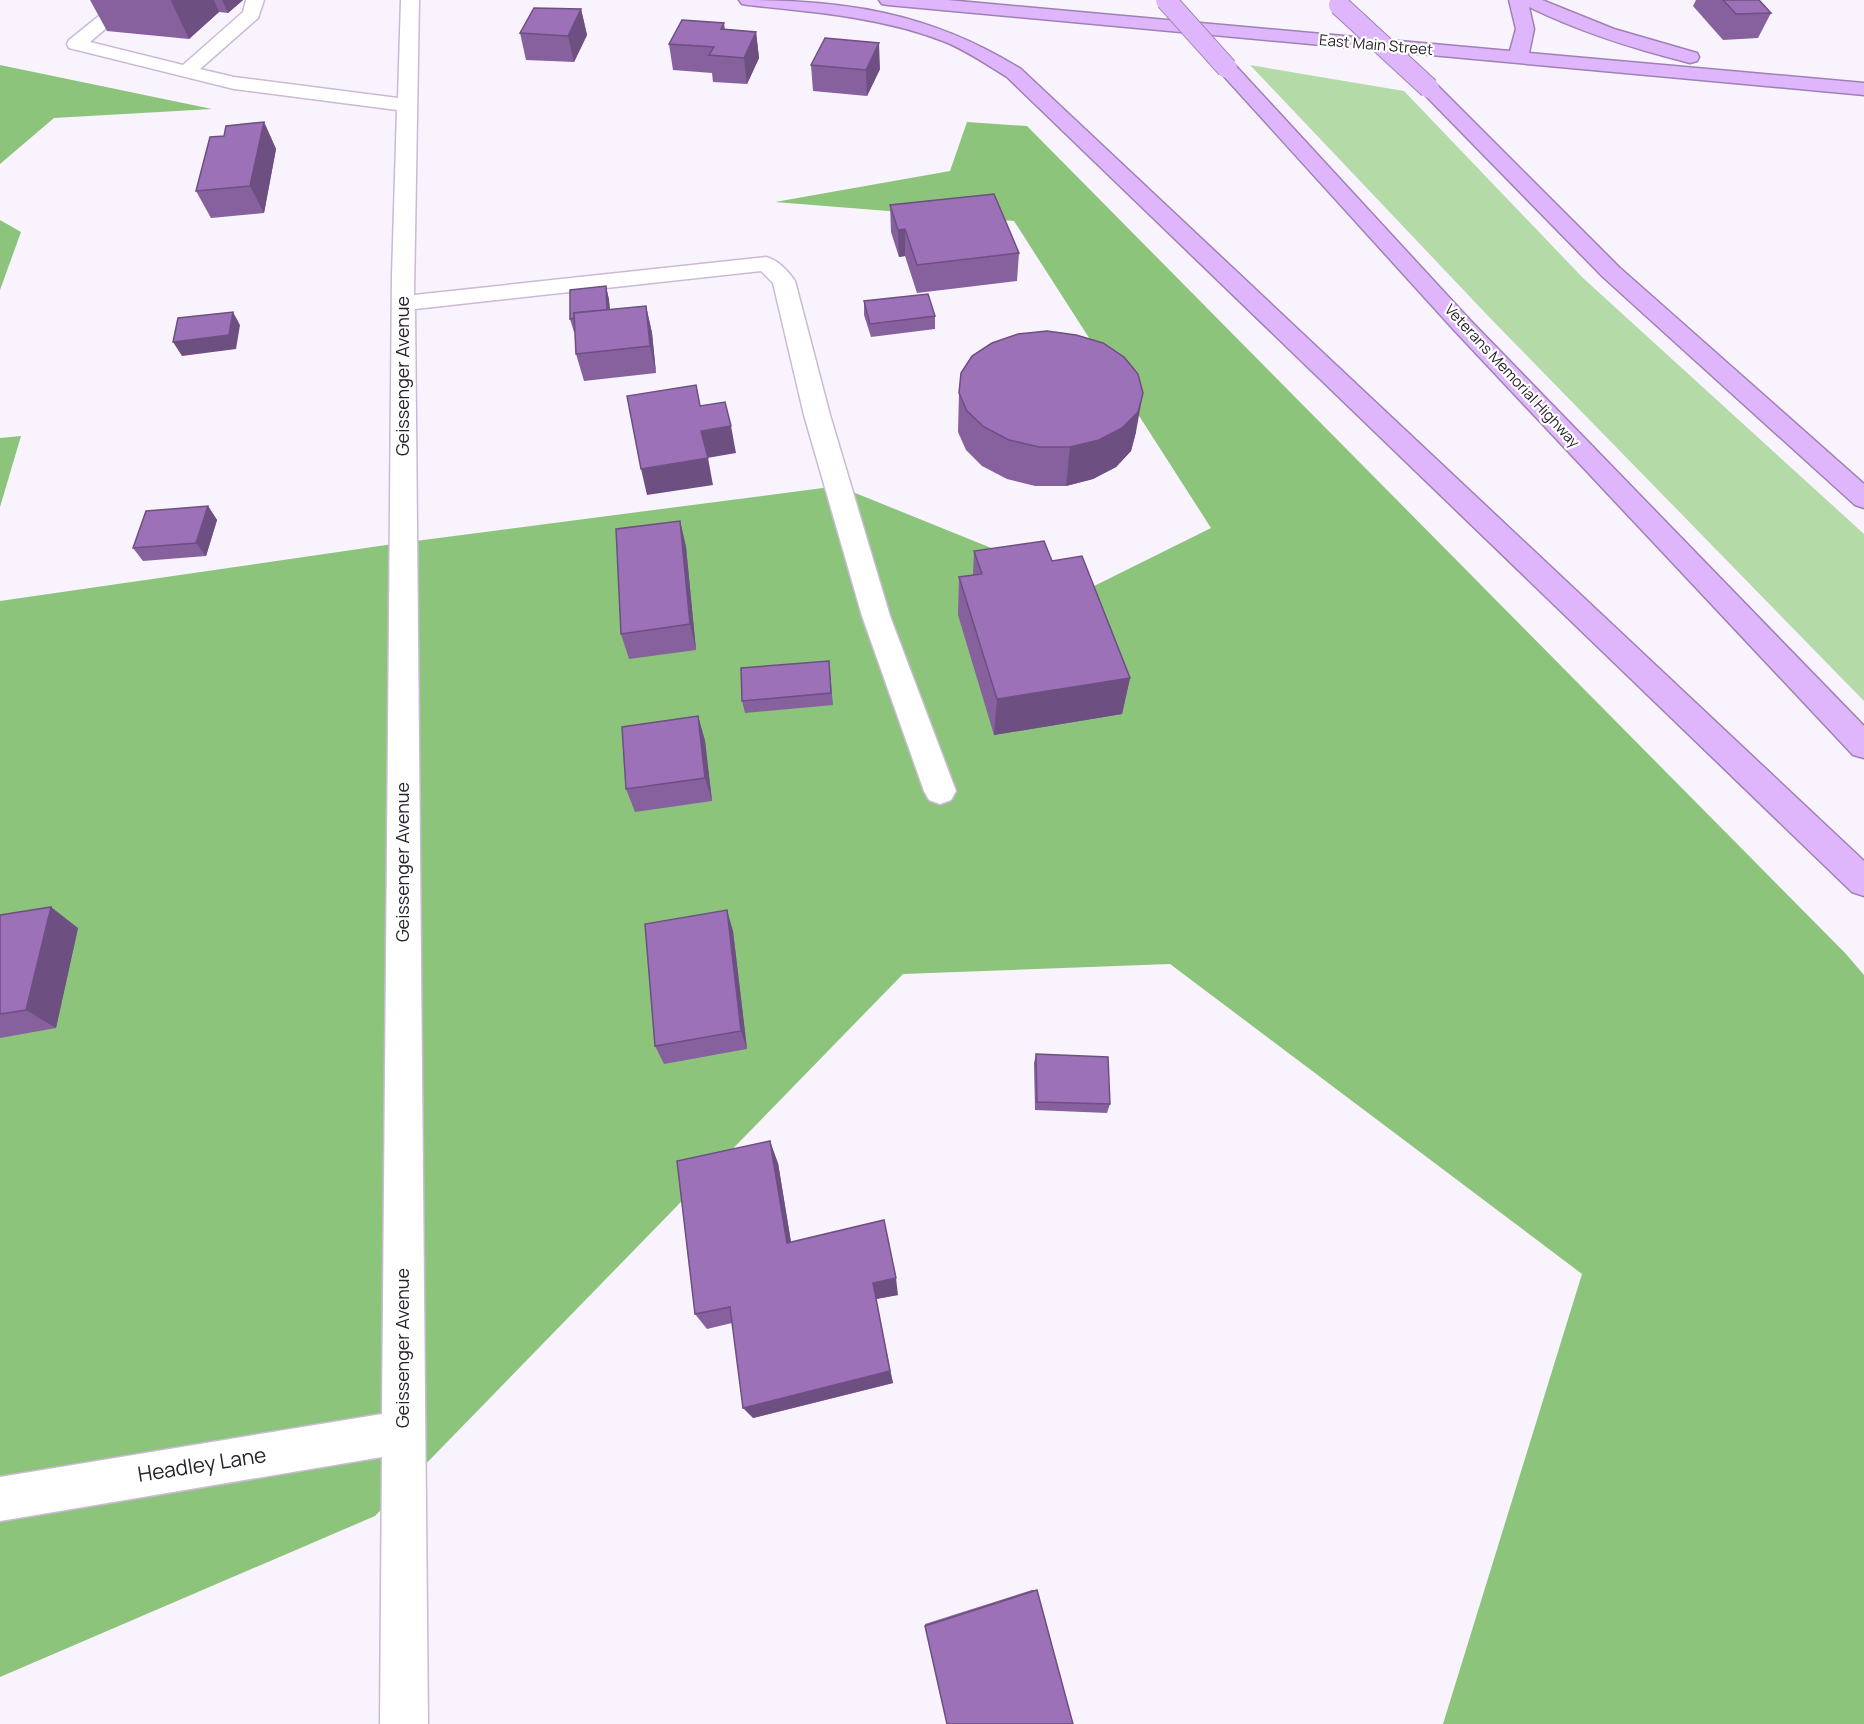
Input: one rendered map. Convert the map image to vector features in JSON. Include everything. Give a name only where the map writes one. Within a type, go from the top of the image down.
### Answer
[{"type":"highway","points":[[748,0],[860,11],[899,19],[966,44],[993,58],[1014,73],[1864,882]]},
{"type":"highway","name":"East Main Street","points":[[888,0],[1864,89]]},
{"type":"highway","points":[[973,0],[1100,20]]},
{"type":"highway","name":"Veterans Memorial Highway","points":[[1166,0],[1462,325],[1864,746]]},
{"type":"highway","points":[[1518,0],[1525,29],[1518,58]]},
{"type":"highway","points":[[1528,0],[1569,20],[1656,49],[1829,86]]},
{"type":"highway","points":[[1337,2],[1429,88],[1611,272],[1864,499]]},
{"type":"street","points":[[130,0],[76,44],[234,82],[408,105]]},
{"type":"street","points":[[187,71],[252,14],[255,0]]},
{"type":"street","name":"Geissenger Avenue","points":[[404,1724],[403,303],[410,0]]},
{"type":"street","points":[[403,303],[766,264],[784,281],[817,415],[876,616],[940,792]]},
{"type":"street","name":"Headley Lane","points":[[0,1498],[403,1432]]},
{"type":"green space","points":[[0,65],[212,109],[54,118],[0,164]]},
{"type":"green space","points":[[1250,65],[1404,91],[1583,278],[1864,534],[1864,701],[1491,319]]},
{"type":"green space","points":[[967,122],[1027,126],[1846,954],[1864,975],[1864,1724],[1443,1724],[1582,1274],[1170,964],[903,974],[375,1516],[0,1677],[0,601],[400,543],[838,486],[1090,588],[1211,528],[1014,221],[775,202],[950,171]]},
{"type":"green space","points":[[0,220],[21,232],[0,290]]},
{"type":"green space","points":[[21,436],[0,507],[0,438]]},
{"type":"building","points":[[1723,0],[1759,0],[1771,13],[1736,14]]},
{"type":"building","points":[[534,8],[581,9],[568,36],[520,33]]},
{"type":"building","points":[[682,20],[724,23],[721,29],[756,32],[744,58],[709,55],[714,47],[669,44]]},
{"type":"building","points":[[825,38],[879,43],[866,70],[811,65]]},
{"type":"building","points":[[264,122],[250,186],[196,191],[210,137],[224,136],[226,126]]},
{"type":"building","points":[[994,194],[1019,253],[917,265],[905,229],[898,230],[890,205]]},
{"type":"building","points":[[606,286],[607,310],[574,313],[575,318],[570,319],[570,290]]},
{"type":"building","points":[[928,294],[935,316],[870,324],[864,301]]},
{"type":"building","points":[[646,306],[650,346],[576,354],[574,313]]},
{"type":"building","points":[[233,312],[229,335],[173,342],[178,318]]},
{"type":"building","points":[[1047,331],[1076,335],[1103,343],[1124,357],[1138,374],[1143,393],[1138,412],[1122,428],[1099,440],[1070,447],[1039,447],[1009,440],[984,427],[967,411],[959,393],[961,373],[972,356],[992,343],[1018,334]]},
{"type":"building","points":[[696,385],[700,406],[725,402],[731,426],[701,431],[708,458],[641,469],[627,396]]},
{"type":"building","points":[[208,506],[196,543],[133,548],[146,511]]},
{"type":"building","points":[[680,521],[690,624],[621,634],[616,529]]},
{"type":"building","points":[[1044,541],[1052,561],[1082,556],[1130,678],[997,699],[959,577],[982,574],[974,551]]},
{"type":"building","points":[[829,661],[831,693],[742,701],[741,668]]},
{"type":"building","points":[[698,716],[705,778],[626,789],[622,727]]},
{"type":"building","points":[[51,907],[26,1010],[0,1014],[0,915]]},
{"type":"building","points":[[727,910],[741,1031],[655,1046],[645,924]]},
{"type":"building","points":[[1036,1054],[1108,1057],[1110,1104],[1037,1102]]},
{"type":"building","points":[[770,1141],[787,1243],[884,1220],[896,1278],[873,1283],[890,1371],[743,1408],[730,1307],[695,1314],[677,1161]]},
{"type":"building","points":[[1037,1590],[1073,1724],[947,1724],[925,1626]]}]
